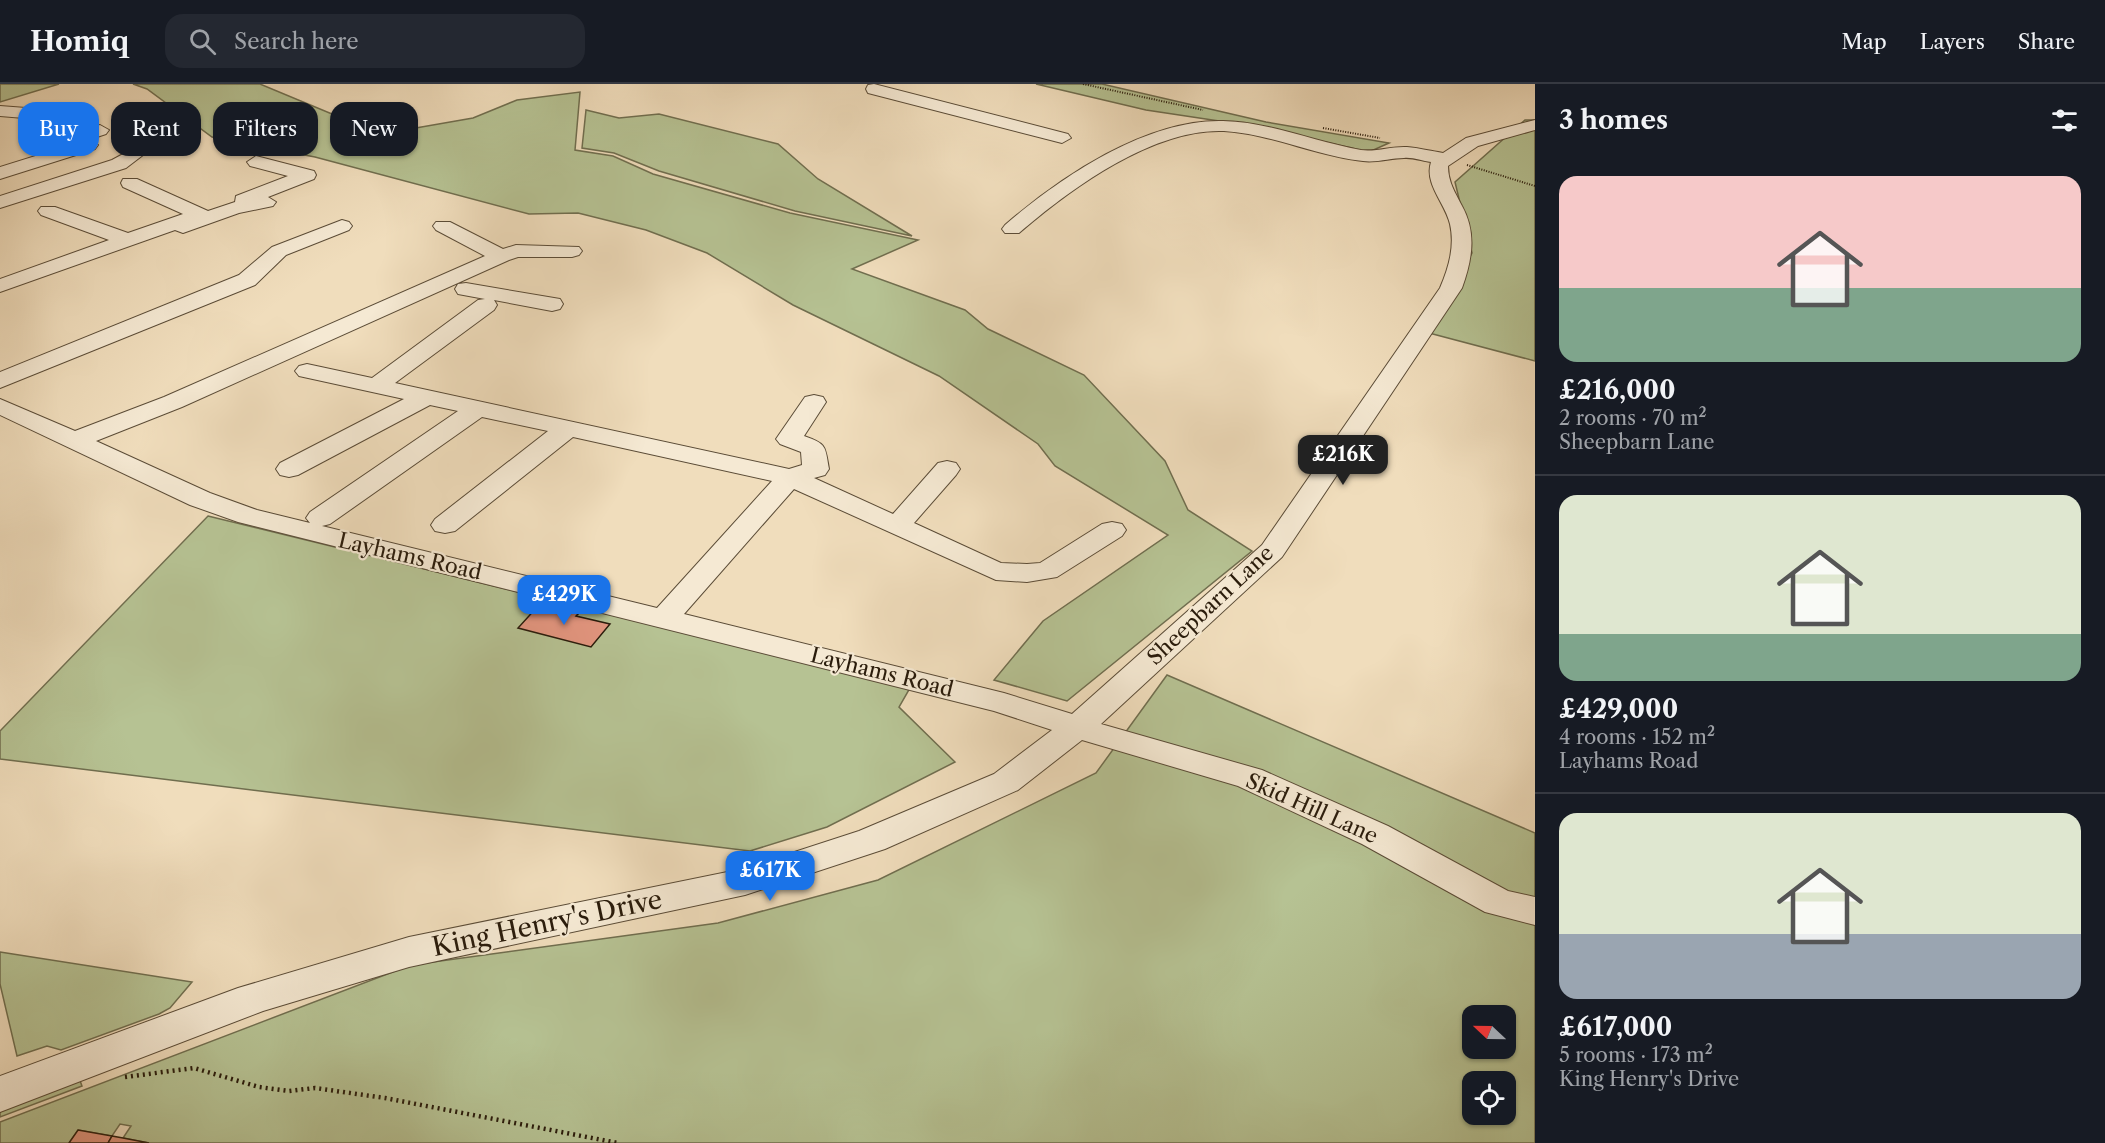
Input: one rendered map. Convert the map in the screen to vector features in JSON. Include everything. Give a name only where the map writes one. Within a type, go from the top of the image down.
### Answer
[{"type":"street","points":[[874,89],[1062,138]]},
{"type":"street","points":[[0,111],[18,112]]},
{"type":"street","points":[[1012,229],[1048,198],[1113,158],[1162,137],[1194,128],[1224,126],[1257,130],[1317,142],[1364,156],[1406,152],[1443,159],[1472,142],[1535,125]]},
{"type":"street","points":[[0,173],[88,145],[77,138],[100,130]]},
{"type":"street","points":[[0,202],[119,164],[132,156]]},
{"type":"street","name":"Sheepbarn Lane","points":[[1079,726],[1272,550],[1451,288],[1463,251],[1457,216],[1438,179],[1439,164],[1443,159]]},
{"type":"street","points":[[0,286],[200,214],[234,204],[307,175],[256,162]]},
{"type":"street","points":[[130,183],[200,214]]},
{"type":"street","points":[[0,293],[39,279],[100,264],[234,208],[266,202]]},
{"type":"street","points":[[48,211],[129,240]]},
{"type":"street","points":[[0,381],[247,280],[279,251],[342,226]]},
{"type":"street","points":[[443,226],[502,255]]},
{"type":"street","points":[[75,440],[173,402],[502,255],[516,251],[572,251]]},
{"type":"street","points":[[39,279],[56,282],[77,280]]},
{"type":"street","points":[[439,284],[552,304]]},
{"type":"street","points":[[376,386],[486,305]]},
{"type":"street","points":[[307,371],[790,477],[996,570],[1027,573],[1047,571],[1112,530]]},
{"type":"street","points":[[290,469],[427,397]]},
{"type":"street","points":[[665,617],[790,477],[816,469],[813,448],[789,439],[814,402]]},
{"type":"street","name":"Layhams Road","points":[[0,406],[224,508],[665,617],[942,699],[1079,726]]},
{"type":"street","points":[[320,518],[479,408]]},
{"type":"street","points":[[445,525],[568,428]]},
{"type":"street","points":[[897,526],[947,469]]},
{"type":"street","name":"Skid Hill Lane","points":[[1079,726],[1138,747],[1250,778],[1375,835],[1498,902],[1535,911]]},
{"type":"street","name":"King Henry's Drive","points":[[0,1094],[252,999],[409,952],[745,882],[872,840],[1006,782],[1079,726]]},
{"type":"path","points":[[1443,159],[1535,186]]},
{"type":"path","points":[[116,1078],[194,1068],[259,1086],[289,1091],[315,1088],[385,1098],[618,1143]]},
{"type":"green space","points":[[0,84],[59,84],[0,102]]},
{"type":"green space","points":[[133,84],[260,84],[303,102],[213,102],[213,137],[201,129],[201,102],[165,102],[147,89]]},
{"type":"green space","points":[[1036,84],[1102,84],[1266,122],[1389,143],[1369,152],[1259,127],[1146,110]]},
{"type":"green space","points":[[580,92],[575,150],[613,156],[653,174],[790,213],[918,240],[852,269],[965,310],[988,329],[1084,375],[1165,461],[1188,510],[1252,551],[1067,701],[994,680],[1043,621],[1168,535],[1055,466],[1038,444],[939,376],[793,305],[707,253],[646,230],[578,213],[529,214],[310,156],[318,156],[318,108],[330,113],[330,156],[418,156],[418,128],[473,118],[517,100]]},
{"type":"green space","points":[[586,110],[619,118],[659,114],[778,144],[818,179],[912,236],[795,211],[659,171],[614,153],[582,148]]},
{"type":"green space","points":[[1525,120],[1535,120],[1535,361],[1429,333],[1472,253],[1455,182]]},
{"type":"green space","points":[[208,516],[910,688],[899,707],[955,762],[827,827],[750,851],[0,759],[0,731]]},
{"type":"green space","points":[[1167,675],[1535,833],[1535,1143],[149,1143],[123,1138],[131,1126],[120,1124],[112,1136],[78,1130],[69,1143],[0,1143],[0,1122],[411,965],[718,923],[878,880],[1096,773]]},
{"type":"green space","points":[[0,952],[192,982],[170,1008],[159,1014],[61,1050],[47,1046],[17,1056],[0,984]]},
{"type":"green space","points":[[79,1078],[82,1086],[0,1117],[0,1108]]},
{"type":"building","points":[[538,606],[563,613],[566,609],[579,613],[576,616],[610,624],[591,647],[518,628]]},
{"type":"building","points":[[78,1130],[112,1136],[108,1143],[69,1143]]},
{"type":"building","points":[[112,1136],[123,1138],[149,1143],[108,1143]]}]
